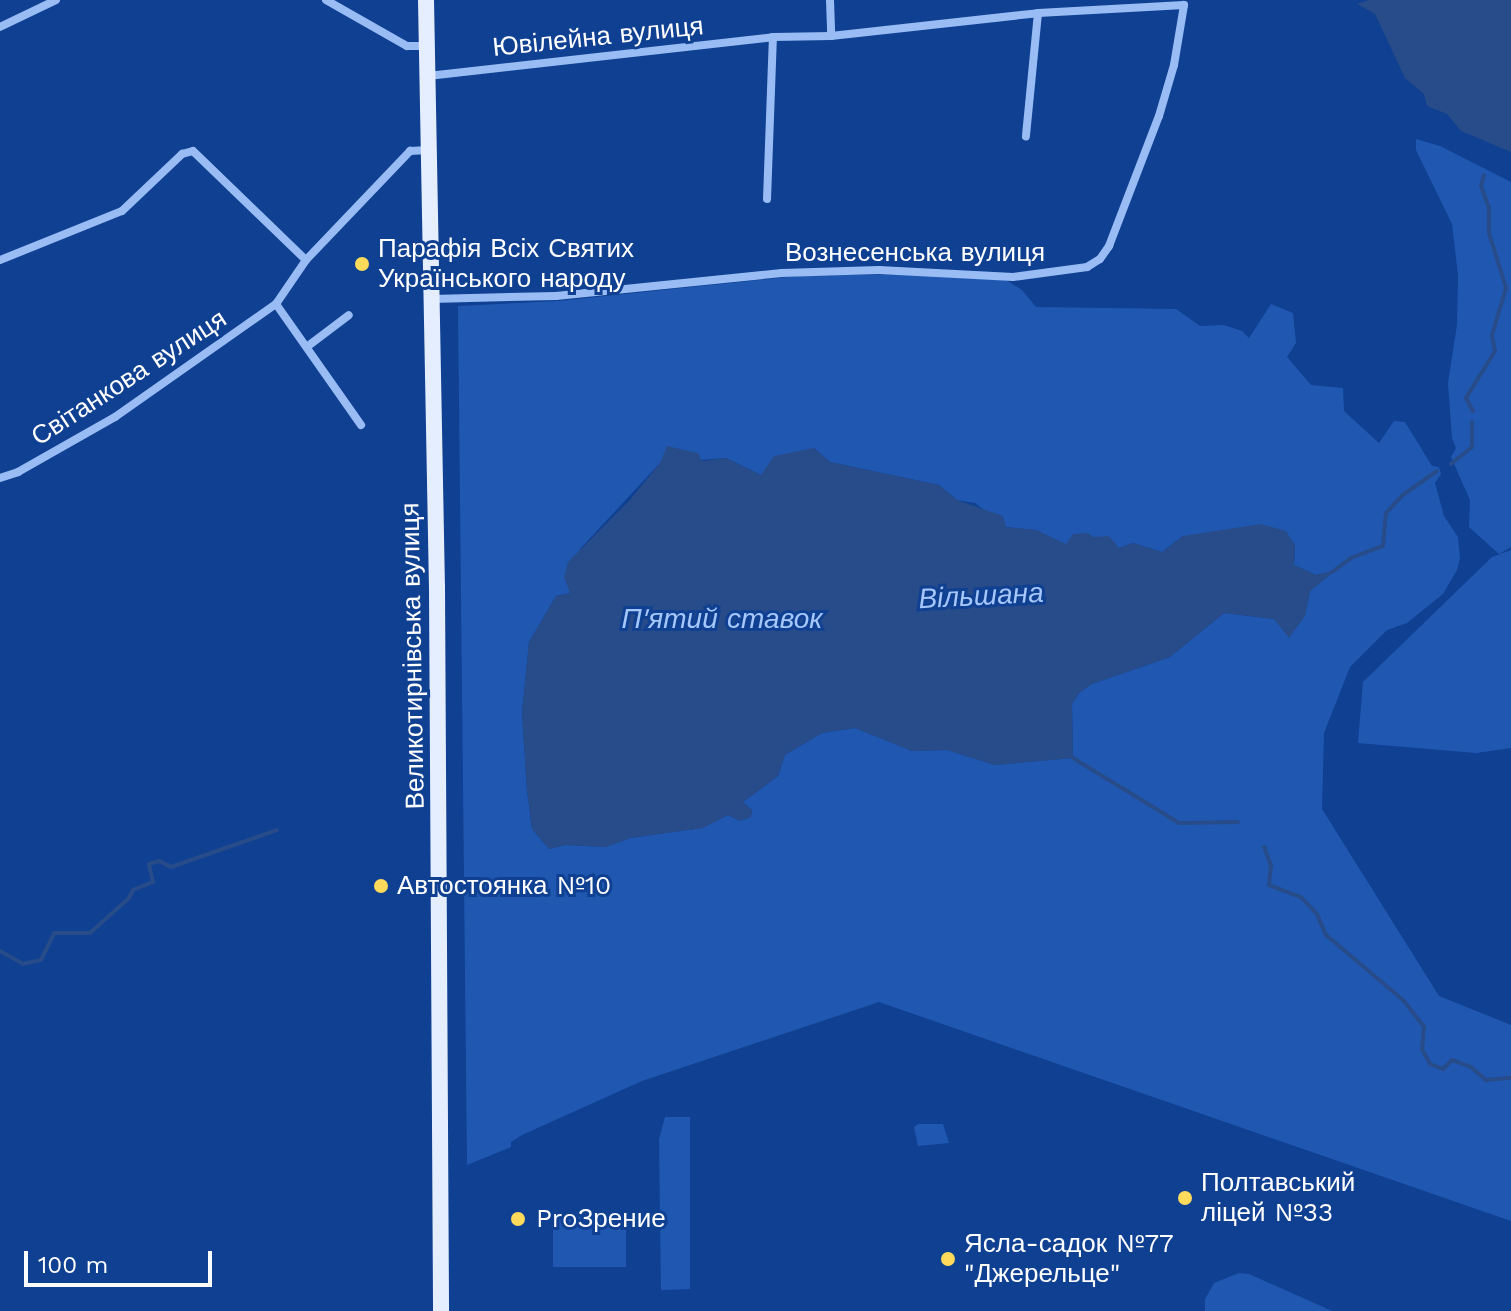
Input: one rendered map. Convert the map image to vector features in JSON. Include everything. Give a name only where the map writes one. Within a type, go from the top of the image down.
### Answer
[{"type":"main road","name":"Великотирнівська вулиця","points":[[426,0],[439,741],[441,1311]]},
{"type":"street","points":[[326,0],[407,46],[426,46]]},
{"type":"street","points":[[830,0],[831,36]]},
{"type":"street","points":[[0,27],[51,1]]},
{"type":"street","name":"Вознесенська вулиця","points":[[430,299],[556,296],[782,273],[879,270],[1013,277],[1087,267],[1109,246],[1159,116],[1174,65],[1184,5],[1038,13]]},
{"type":"street","points":[[1026,136],[1038,13]]},
{"type":"street","name":"Ювілейна вулиця","points":[[427,77],[773,37],[831,36],[1038,13]]},
{"type":"street","points":[[767,199],[773,37]]},
{"type":"street","name":"Світанкова вулиця","points":[[0,478],[62,449],[115,417],[276,304],[306,260],[410,151],[428,150]]},
{"type":"street","points":[[0,260],[122,211],[182,154],[193,151],[306,260]]},
{"type":"street","points":[[276,304],[361,425]]},
{"type":"street","points":[[308,346],[349,315]]},
{"type":"shaded area","points":[[1416,139],[1440,146],[1511,182],[1511,547],[1499,554],[1469,527],[1470,500],[1451,457],[1456,448],[1452,438],[1448,383],[1457,325],[1458,275],[1452,224],[1416,150]]},
{"type":"shaded area","points":[[910,274],[1001,277],[1022,290],[1036,307],[1176,309],[1200,326],[1224,325],[1242,331],[1249,338],[1271,304],[1293,313],[1296,343],[1287,357],[1311,385],[1343,388],[1344,411],[1379,443],[1394,421],[1405,422],[1432,466],[1439,467],[1441,474],[1435,483],[1444,516],[1458,537],[1460,558],[1457,570],[1443,594],[1407,623],[1387,630],[1350,667],[1324,733],[1322,809],[1439,996],[1511,1025],[1511,1221],[879,1002],[642,1081],[522,1135],[511,1142],[511,1147],[467,1165],[458,306],[558,301],[798,276]],"holes":[[[814,448],[830,462],[939,485],[957,500],[975,503],[1006,527],[1036,530],[1067,545],[1119,548],[1133,543],[1162,552],[1183,536],[1295,545],[1294,565],[1316,575],[1334,571],[1310,591],[1305,615],[1289,637],[1274,619],[1224,613],[1170,657],[1092,684],[1079,693],[1072,704],[1073,758],[995,765],[947,750],[912,751],[855,728],[822,733],[785,755],[778,776],[743,802],[752,810],[751,817],[740,821],[728,815],[702,828],[630,838],[606,847],[565,845],[549,849],[532,829],[527,790],[522,713],[529,642],[556,596],[570,593],[580,549],[660,463],[726,458],[761,475]]]},
{"type":"shaded area","points":[[1511,550],[1511,748],[1476,753],[1358,743],[1363,682],[1492,557]]},
{"type":"shaded area","points":[[665,1117],[690,1117],[690,1289],[661,1290],[659,1139]]},
{"type":"shaded area","points":[[918,1124],[943,1124],[949,1143],[918,1146],[914,1127]]},
{"type":"shaded area","points":[[553,1214],[626,1214],[626,1267],[553,1267]]},
{"type":"shaded area","points":[[1239,1273],[1249,1274],[1332,1311],[1205,1311],[1205,1299],[1214,1283]]},
{"type":"water","points":[[1369,0],[1511,0],[1511,152],[1461,131],[1447,114],[1427,106],[1424,94],[1405,78],[1375,14],[1357,4]]},
{"type":"water","name":"П'ятий ставок","points":[[667,446],[698,453],[702,461],[726,458],[761,475],[774,456],[814,448],[830,462],[939,485],[957,500],[1003,516],[1006,527],[1036,530],[1066,544],[1073,534],[1087,533],[1094,537],[1109,536],[1119,548],[1133,543],[1162,552],[1183,536],[1261,524],[1286,531],[1295,545],[1294,565],[1316,575],[1336,570],[1310,591],[1305,616],[1289,638],[1274,619],[1224,613],[1170,657],[1092,684],[1079,693],[1072,704],[1073,758],[995,765],[947,750],[912,751],[855,728],[822,733],[785,755],[778,776],[743,802],[752,810],[751,817],[740,821],[728,815],[703,828],[630,838],[606,847],[565,845],[549,849],[532,829],[527,790],[522,713],[529,642],[556,596],[570,593],[564,577],[568,562],[629,501],[660,463]]},
{"type":"waterway","name":"Вільшана","points":[[1473,411],[1466,398],[1495,351],[1492,335],[1506,288],[1489,233],[1489,208],[1481,186],[1484,175]]},
{"type":"waterway","name":"Вільшана","points":[[1451,464],[1472,447],[1472,422]]},
{"type":"waterway","name":"Вільшана","points":[[1332,572],[1351,558],[1383,546],[1386,513],[1404,494],[1437,471]]},
{"type":"waterway","points":[[1073,758],[1179,823],[1238,822]]},
{"type":"waterway","name":"Вільшана","points":[[0,951],[23,964],[41,960],[54,933],[90,933],[129,898],[133,890],[153,882],[149,864],[159,861],[171,867],[277,830]]},
{"type":"waterway","points":[[1264,847],[1271,865],[1269,885],[1301,897],[1317,914],[1326,935],[1404,1001],[1424,1027],[1422,1049],[1430,1064],[1443,1069],[1452,1060],[1471,1067],[1486,1080],[1511,1078]]},
{"type":"place","name":"Парафія Всіх Святих Українського народу","points":[[362,264]]},
{"type":"place","name":"Автостоянка №10","points":[[381,886]]},
{"type":"place","name":"Полтавський ліцей №33","points":[[1185,1198]]},
{"type":"place","name":"ProЗрение","points":[[518,1219]]},
{"type":"place","name":"Ясла-садок №77 \"Джерельце\"","points":[[948,1259]]}]
